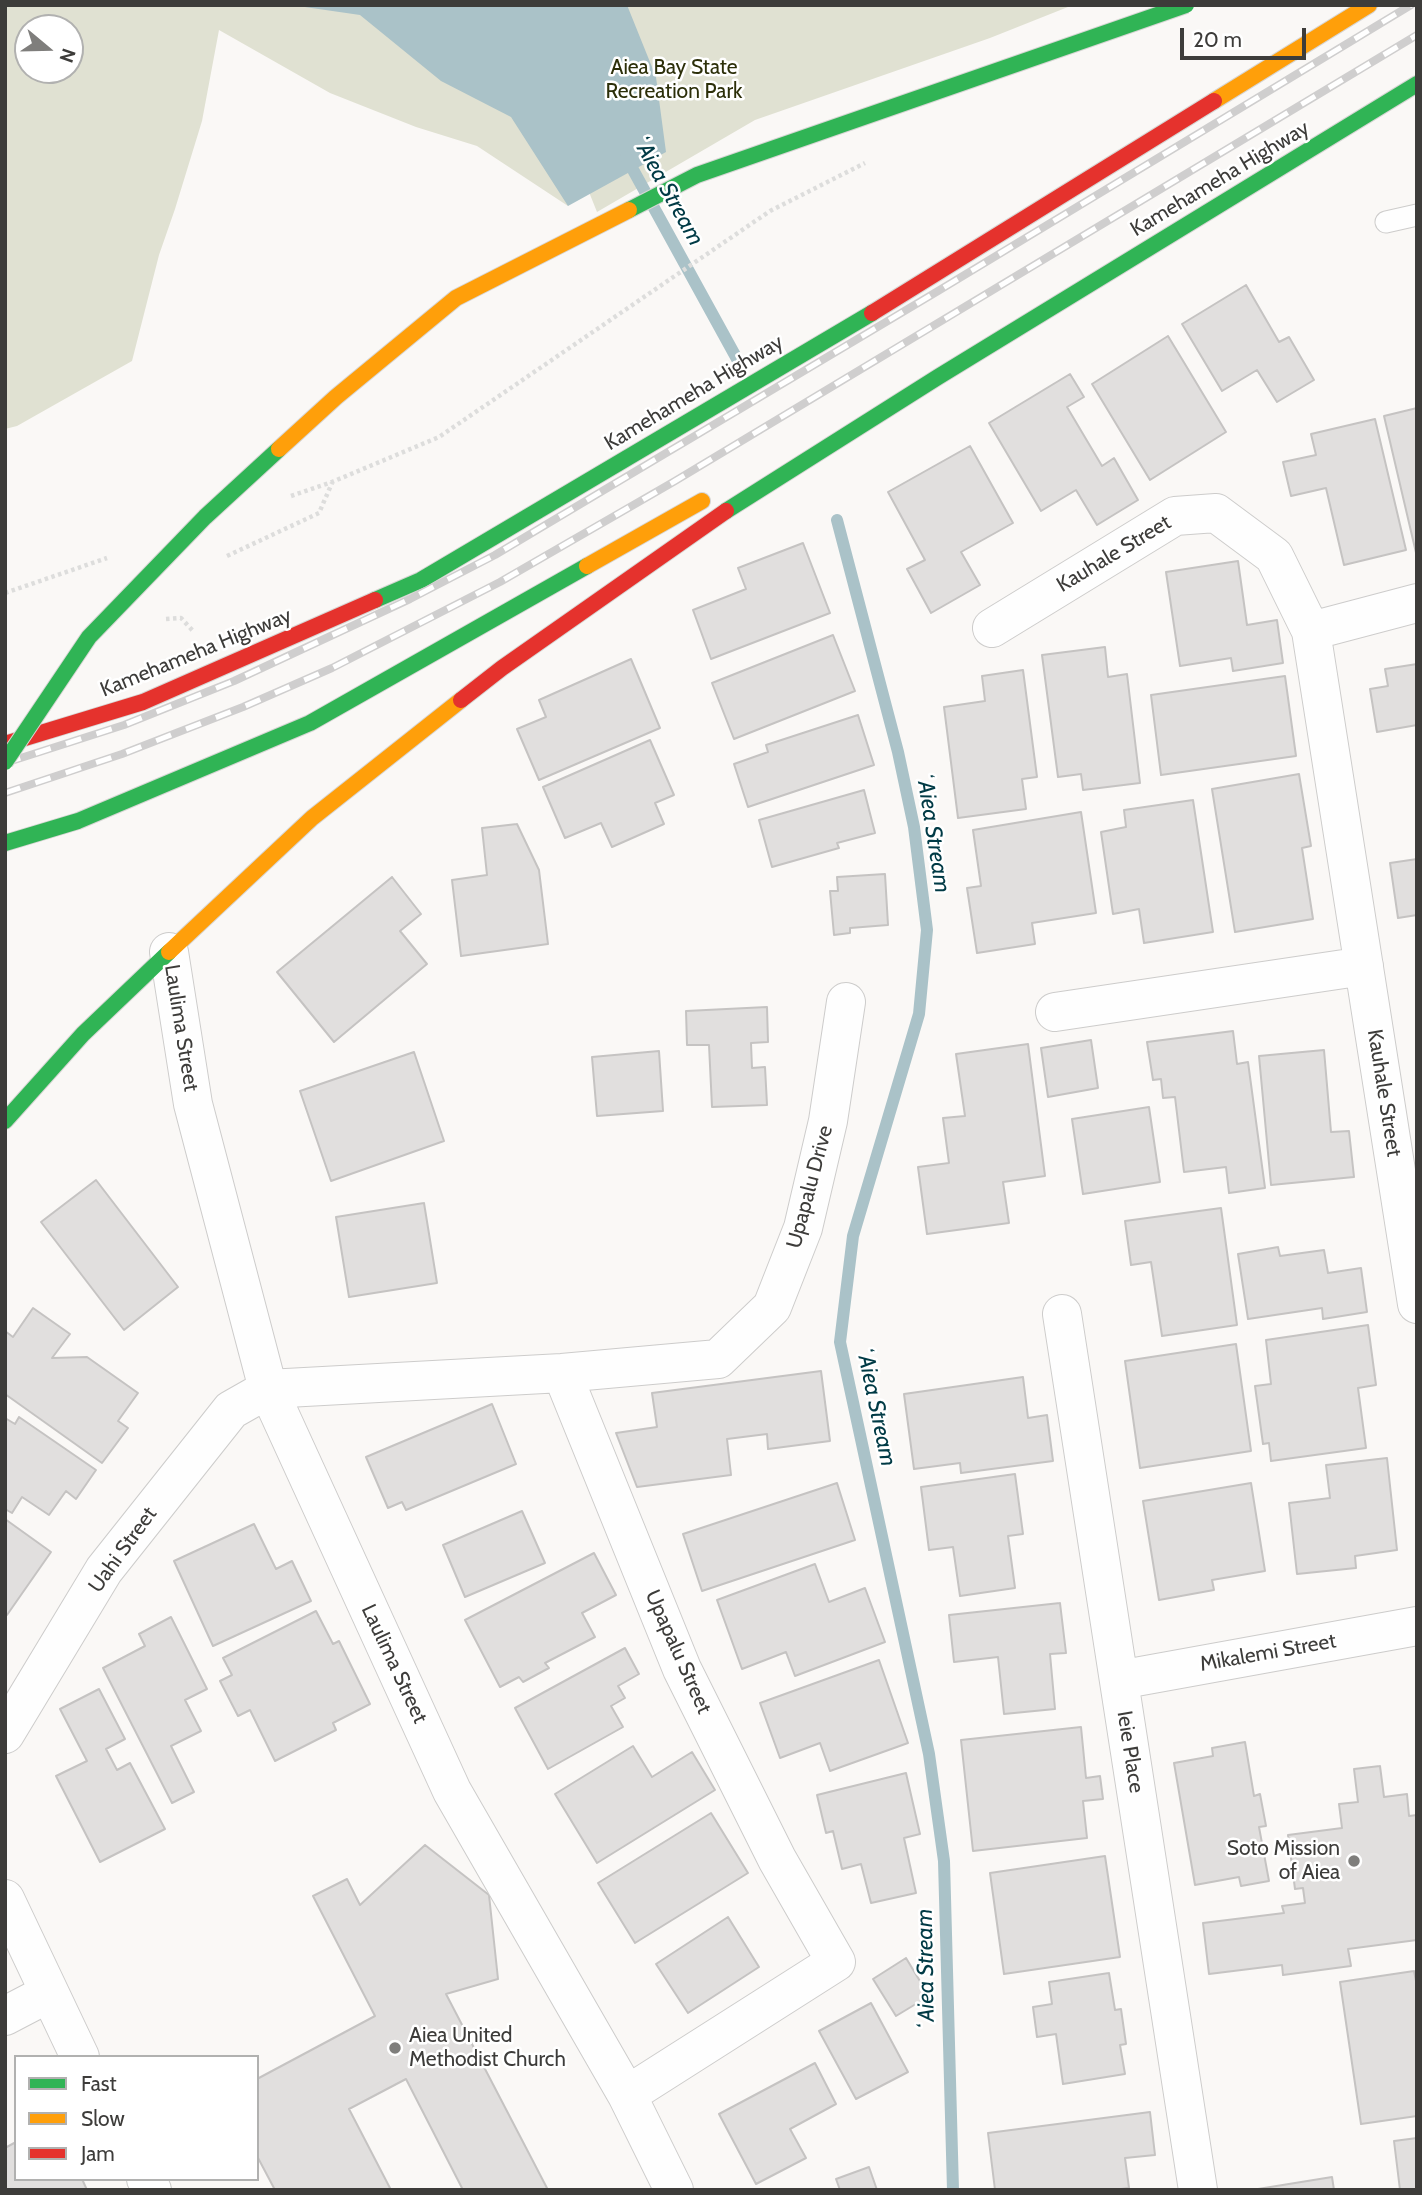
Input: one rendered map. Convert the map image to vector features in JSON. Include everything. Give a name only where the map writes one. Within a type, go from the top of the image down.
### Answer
[{"type":"main road","points":[[5,762],[89,637],[205,517],[337,397],[456,298],[697,175],[1186,5]]},
{"type":"main road","name":"Kamehameha Highway","points":[[5,744],[143,702],[421,580],[863,318],[1369,5]]},
{"type":"main road","name":"Kamehameha Highway","points":[[5,1121],[83,1034],[312,818],[502,668],[752,493],[1417,84]]},
{"type":"main road","name":"Kamehameha Highway","points":[[771,463],[937,377]]},
{"type":"main road","points":[[5,843],[78,821],[310,723],[710,496]]},
{"type":"street","name":"Kauhale Street","points":[[992,628],[1175,516],[1216,513],[1274,556],[1311,631],[1417,1304]]},
{"type":"street","points":[[1311,631],[1417,603]]},
{"type":"street","name":"Laulima Street","points":[[169,953],[179,1109],[268,1388],[452,1791],[628,2095],[674,2190]]},
{"type":"street","points":[[1055,1012],[1364,966]]},
{"type":"street","name":"Upapalu Drive","points":[[562,1373],[718,1359],[772,1307],[806,1214],[828,1121],[846,1002]]},
{"type":"street","name":"Ieie Place","points":[[1062,1314],[1198,2190]]},
{"type":"street","points":[[268,1388],[562,1373]]},
{"type":"street","name":"Upapalu Street","points":[[562,1373],[682,1669],[777,1859],[836,1962],[628,2095]]},
{"type":"street","name":"Uahi Street","points":[[5,1734],[104,1570],[231,1410],[268,1388]]},
{"type":"street","name":"Mikalemi Street","points":[[1119,1680],[1417,1626]]},
{"type":"street","points":[[5,1899],[79,2055]]},
{"type":"street","points":[[5,2016],[49,1993]]},
{"type":"lane","points":[[1386,222],[1417,215]]},
{"type":"path","points":[[280,500],[332,482],[439,436],[770,211]]},
{"type":"path","points":[[219,560],[319,513],[332,482]]},
{"type":"path","points":[[5,593],[110,558]]},
{"type":"path","points":[[153,620],[181,618],[193,631]]},
{"type":"green space","points":[[5,5],[432,5],[570,162],[568,206],[477,146],[416,127],[330,93],[219,30],[202,121],[159,255],[132,361],[17,426],[5,429]]},
{"type":"green space","name":"Aiea Bay State Recreation Park","points":[[592,5],[1073,5],[990,38],[755,120],[597,212],[585,182]]},
{"type":"water","points":[[291,5],[627,5],[656,77],[666,152],[568,206],[511,117],[441,81],[360,15]]},
{"type":"building","points":[[1246,285],[1279,342],[1289,337],[1314,380],[1277,402],[1257,370],[1222,391],[1182,324]]},
{"type":"building","points":[[1168,336],[1226,432],[1150,480],[1092,384]]},
{"type":"building","points":[[1070,374],[1084,397],[1067,407],[1102,466],[1114,458],[1138,500],[1097,525],[1076,490],[1041,511],[989,423]]},
{"type":"building","points":[[1417,408],[1417,557],[1384,416]]},
{"type":"building","points":[[1375,419],[1406,550],[1344,565],[1326,488],[1291,496],[1283,462],[1316,455],[1311,434]]},
{"type":"building","points":[[970,446],[1013,523],[961,552],[980,585],[931,613],[907,569],[925,560],[888,492]]},
{"type":"building","points":[[803,543],[830,613],[711,659],[693,610],[746,589],[738,568]]},
{"type":"building","points":[[1238,561],[1247,625],[1277,620],[1283,663],[1233,671],[1231,658],[1180,666],[1166,572]]},
{"type":"building","points":[[833,635],[855,691],[734,739],[712,683]]},
{"type":"building","points":[[1105,647],[1108,677],[1127,674],[1140,783],[1083,790],[1081,774],[1058,777],[1042,655]]},
{"type":"building","points":[[631,659],[660,728],[539,780],[517,729],[546,717],[539,700]]},
{"type":"building","points":[[1417,664],[1417,725],[1377,732],[1370,689],[1388,686],[1385,669]]},
{"type":"building","points":[[1023,670],[1037,777],[1022,779],[1026,809],[958,818],[944,707],[985,701],[982,676]]},
{"type":"building","points":[[1285,676],[1296,756],[1161,775],[1151,695]]},
{"type":"building","points":[[858,715],[874,765],[748,807],[734,764],[768,752],[766,745]]},
{"type":"building","points":[[650,740],[674,795],[655,803],[664,824],[612,847],[601,823],[565,838],[543,787]]},
{"type":"building","points":[[1299,774],[1311,846],[1302,848],[1313,919],[1235,932],[1212,789]]},
{"type":"building","points":[[864,790],[875,833],[837,843],[839,848],[772,867],[759,820]]},
{"type":"building","points":[[1193,800],[1213,932],[1144,943],[1139,909],[1113,914],[1101,832],[1126,827],[1124,810]]},
{"type":"building","points":[[1081,812],[1096,913],[1032,923],[1035,944],[977,953],[967,888],[981,886],[973,830]]},
{"type":"building","points":[[517,824],[539,870],[548,944],[461,956],[452,880],[487,875],[482,828]]},
{"type":"building","points":[[1417,859],[1417,915],[1398,918],[1390,863]]},
{"type":"building","points":[[885,874],[888,925],[850,928],[850,933],[834,935],[830,891],[838,891],[837,877]]},
{"type":"building","points":[[392,877],[421,914],[400,931],[427,964],[334,1042],[277,972]]},
{"type":"building","points":[[767,1007],[768,1042],[751,1043],[752,1068],[765,1067],[767,1105],[712,1107],[709,1045],[687,1045],[686,1011]]},
{"type":"building","points":[[1233,1031],[1237,1064],[1248,1062],[1265,1188],[1229,1193],[1226,1167],[1184,1172],[1175,1097],[1163,1098],[1161,1079],[1153,1080],[1147,1042]]},
{"type":"building","points":[[1091,1040],[1098,1088],[1048,1097],[1041,1048]]},
{"type":"building","points":[[1028,1044],[1045,1176],[1003,1182],[1009,1223],[927,1234],[918,1167],[949,1163],[943,1118],[965,1116],[956,1054]]},
{"type":"building","points":[[1324,1050],[1331,1132],[1349,1131],[1354,1177],[1271,1185],[1259,1056]]},
{"type":"building","points":[[659,1051],[663,1111],[597,1116],[592,1057]]},
{"type":"building","points":[[414,1052],[444,1141],[331,1181],[300,1091]]},
{"type":"building","points":[[1149,1107],[1160,1182],[1083,1194],[1072,1119]]},
{"type":"building","points":[[96,1180],[178,1287],[124,1330],[41,1222]]},
{"type":"building","points":[[424,1203],[437,1283],[349,1297],[336,1217]]},
{"type":"building","points":[[1221,1208],[1237,1325],[1162,1336],[1151,1262],[1131,1265],[1125,1221]]},
{"type":"building","points":[[1278,1247],[1280,1256],[1324,1250],[1328,1273],[1361,1268],[1367,1312],[1323,1319],[1322,1308],[1248,1319],[1238,1254]]},
{"type":"building","points":[[33,1308],[70,1334],[52,1358],[87,1357],[138,1393],[118,1421],[128,1428],[102,1463],[5,1394],[5,1331],[13,1337]]},
{"type":"building","points":[[1368,1325],[1376,1385],[1358,1388],[1366,1448],[1271,1461],[1269,1443],[1263,1444],[1255,1386],[1271,1384],[1266,1340]]},
{"type":"building","points":[[1236,1344],[1251,1451],[1140,1468],[1125,1361]]},
{"type":"building","points":[[821,1371],[830,1441],[768,1449],[767,1434],[727,1439],[731,1475],[637,1487],[616,1433],[657,1427],[652,1393]]},
{"type":"building","points":[[1023,1377],[1028,1418],[1047,1415],[1053,1461],[961,1473],[960,1463],[914,1469],[904,1394]]},
{"type":"building","points":[[492,1404],[516,1464],[406,1510],[402,1502],[388,1508],[366,1457]]},
{"type":"building","points":[[19,1417],[96,1470],[76,1499],[66,1491],[49,1515],[22,1497],[12,1513],[5,1509],[5,1418],[15,1424]]},
{"type":"building","points":[[1387,1458],[1397,1550],[1355,1556],[1356,1568],[1297,1574],[1289,1503],[1330,1498],[1326,1465]]},
{"type":"building","points":[[1015,1474],[1023,1534],[1008,1536],[1015,1588],[960,1596],[953,1547],[929,1550],[921,1487]]},
{"type":"building","points":[[837,1483],[855,1540],[702,1591],[683,1534]]},
{"type":"building","points":[[1251,1483],[1265,1571],[1212,1580],[1214,1590],[1159,1600],[1143,1501]]},
{"type":"building","points":[[522,1511],[545,1563],[465,1597],[443,1545]]},
{"type":"building","points":[[5,1519],[51,1552],[7,1615],[5,1614]]},
{"type":"building","points":[[254,1524],[276,1569],[292,1561],[311,1601],[213,1646],[174,1561]]},
{"type":"building","points":[[594,1553],[616,1595],[582,1613],[595,1637],[545,1663],[549,1668],[523,1682],[519,1677],[500,1687],[465,1620]]},
{"type":"building","points":[[815,1564],[829,1602],[865,1588],[885,1642],[795,1676],[786,1652],[742,1669],[717,1600]]},
{"type":"building","points":[[1060,1603],[1066,1653],[1050,1654],[1055,1709],[1004,1714],[998,1657],[954,1662],[949,1615]]},
{"type":"building","points":[[316,1611],[333,1644],[339,1641],[370,1704],[333,1723],[336,1730],[275,1761],[250,1710],[238,1716],[220,1681],[232,1675],[223,1658]]},
{"type":"building","points":[[171,1617],[207,1689],[185,1700],[201,1731],[171,1746],[194,1792],[172,1803],[103,1668],[145,1646],[139,1634]]},
{"type":"building","points":[[625,1648],[639,1674],[618,1686],[625,1698],[611,1706],[623,1727],[548,1769],[515,1708]]},
{"type":"building","points":[[879,1660],[908,1743],[830,1771],[820,1743],[780,1758],[760,1703]]},
{"type":"building","points":[[99,1689],[125,1739],[106,1749],[117,1770],[130,1763],[165,1829],[100,1862],[56,1776],[87,1761],[60,1709]]},
{"type":"building","points":[[1081,1727],[1086,1778],[1100,1776],[1103,1799],[1083,1801],[1087,1838],[973,1851],[961,1740]]},
{"type":"building","points":[[1245,1742],[1254,1796],[1260,1794],[1266,1826],[1259,1827],[1269,1881],[1241,1886],[1239,1877],[1195,1885],[1174,1763],[1213,1756],[1212,1748]]},
{"type":"building","points":[[633,1746],[652,1777],[692,1752],[715,1790],[597,1863],[555,1794]]},
{"type":"building","name":"Soto Mission of Aiea","points":[[1380,1766],[1384,1797],[1407,1794],[1409,1816],[1417,1815],[1417,1940],[1348,1949],[1351,1966],[1283,1975],[1282,1965],[1209,1974],[1203,1923],[1284,1913],[1282,1906],[1305,1903],[1303,1888],[1295,1889],[1288,1835],[1342,1828],[1339,1804],[1358,1802],[1354,1769]]},
{"type":"building","points":[[906,1773],[920,1834],[904,1838],[916,1893],[871,1903],[861,1864],[842,1869],[833,1831],[826,1833],[817,1795]]},
{"type":"building","points":[[711,1813],[748,1873],[635,1943],[598,1883]]},
{"type":"building","name":"Aiea United Methodist Church","points":[[425,1845],[489,1895],[498,1979],[446,1994],[548,2190],[463,2190],[406,2079],[349,2109],[391,2190],[275,2190],[259,2160],[259,2078],[375,2016],[313,1896],[347,1879],[360,1905]]},
{"type":"building","points":[[1105,1856],[1120,1957],[1004,1974],[990,1873]]},
{"type":"building","points":[[728,1917],[759,1967],[688,2013],[656,1964]]},
{"type":"building","points":[[906,1958],[929,1996],[896,2016],[873,1979]]},
{"type":"building","points":[[1414,1971],[1417,1986],[1417,2116],[1361,2124],[1340,1982]]},
{"type":"building","points":[[1109,1973],[1115,2010],[1121,2009],[1126,2044],[1120,2045],[1125,2074],[1063,2084],[1056,2034],[1037,2037],[1033,2007],[1052,2004],[1049,1982]]},
{"type":"building","points":[[871,2003],[908,2072],[856,2099],[819,2031]]},
{"type":"building","points":[[815,2063],[836,2104],[790,2129],[806,2158],[756,2184],[719,2114]]},
{"type":"building","points":[[1150,2112],[1155,2155],[1125,2158],[1129,2188],[995,2190],[988,2133]]},
{"type":"building","points":[[1417,2138],[1417,2190],[1400,2190],[1394,2141]]},
{"type":"building","points":[[14,2143],[14,2181],[83,2181],[87,2190],[5,2190],[5,2148]]},
{"type":"building","points":[[869,2167],[877,2190],[840,2190],[836,2179]]},
{"type":"building","points":[[1332,2177],[1334,2190],[1258,2190],[1258,2189]]},
{"type":"waterway","name":"ʻAiea Stream","points":[[626,157],[742,368]]},
{"type":"waterway","name":"ʻAiea Stream","points":[[837,520],[898,752],[914,827],[927,930],[919,1014],[853,1236],[840,1342],[929,1754],[944,1861],[953,2190]]},
{"type":"railway","points":[[5,763],[124,725],[234,681],[410,599],[495,555],[1411,5]]},
{"type":"railway","points":[[5,793],[122,754],[243,707],[332,668],[500,582],[675,481],[1417,35]]},
{"type":"traffic: fast","points":[[629,210],[697,175],[1186,5]]},
{"type":"traffic: fast","points":[[726,511],[938,377],[1417,84]]},
{"type":"traffic: fast","points":[[375,600],[421,580],[872,313]]},
{"type":"traffic: fast","points":[[5,762],[89,637],[205,517],[279,449]]},
{"type":"traffic: fast","points":[[5,843],[78,821],[310,723],[587,566]]},
{"type":"traffic: fast","points":[[5,1121],[83,1034],[169,952]]},
{"type":"traffic: slow","points":[[1214,101],[1369,5]]},
{"type":"traffic: slow","points":[[279,449],[336,397],[456,298],[629,210]]},
{"type":"traffic: slow","points":[[587,566],[702,501]]},
{"type":"traffic: slow","points":[[169,952],[312,818],[461,700]]},
{"type":"traffic: jam","points":[[872,313],[1214,101]]},
{"type":"traffic: jam","points":[[461,700],[502,668],[726,511]]},
{"type":"traffic: jam","points":[[5,744],[143,702],[375,600]]},
{"type":"place","name":"Soto Mission of Aiea","points":[[1354,1861]]},
{"type":"place","name":"Aiea United Methodist Church","points":[[395,2048]]}]
